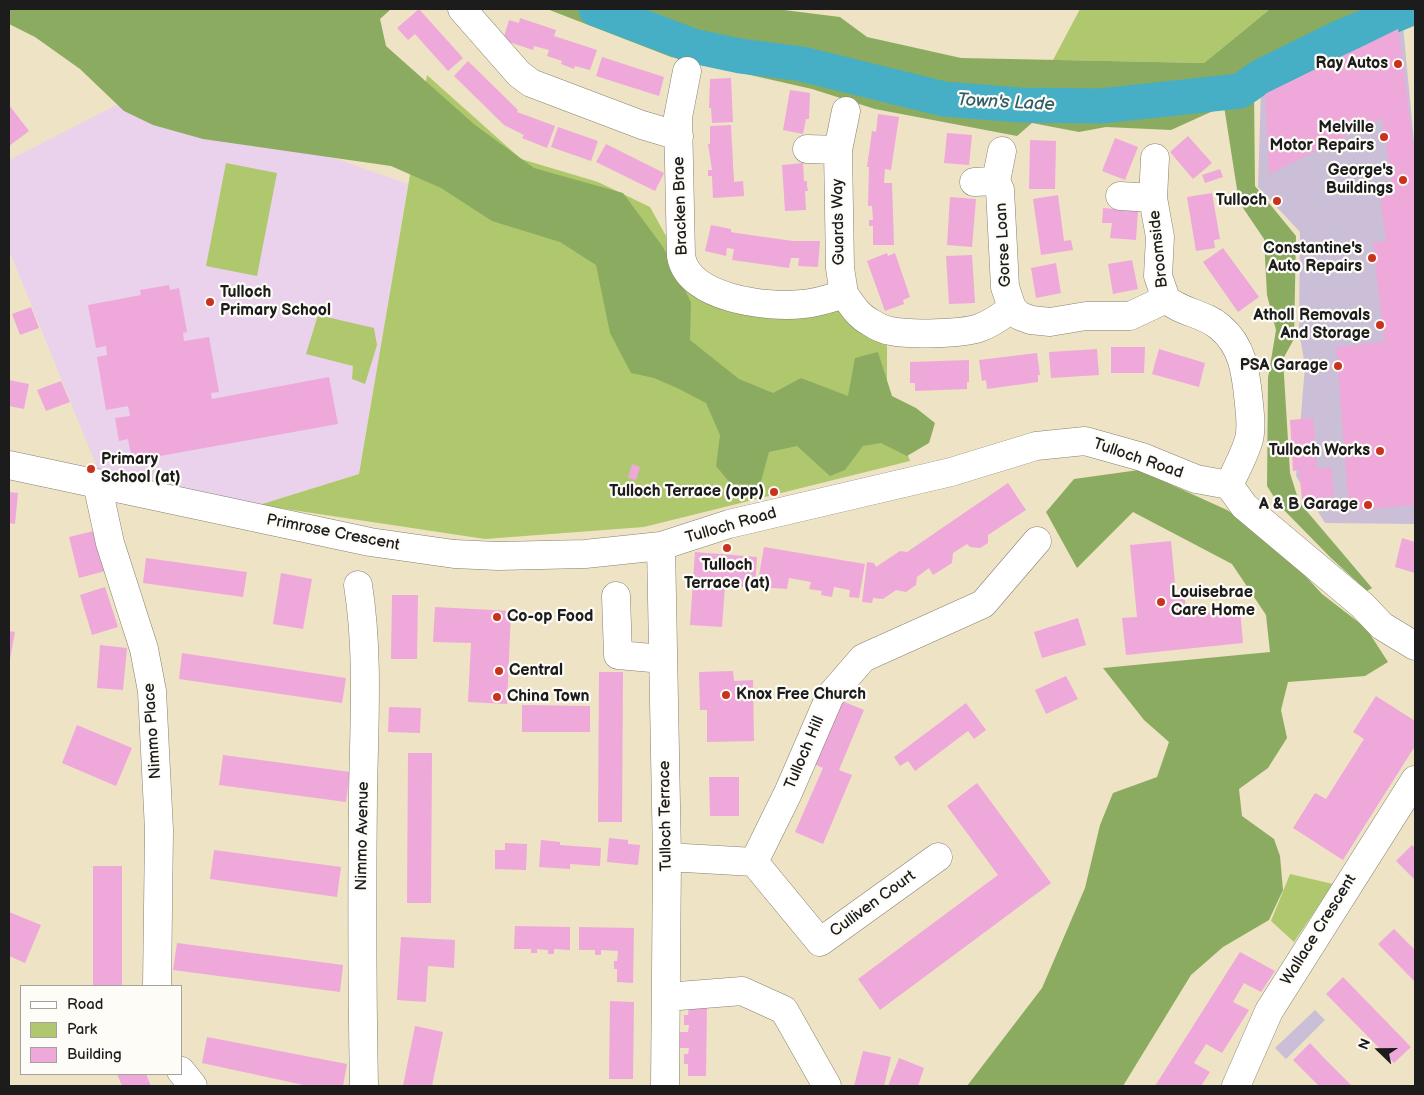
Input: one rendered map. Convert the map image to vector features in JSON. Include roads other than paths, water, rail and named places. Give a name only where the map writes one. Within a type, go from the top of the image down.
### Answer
[{"type":"street","name":"Bracken Brae","points":[[462,9],[519,74],[531,83],[642,125],[678,136]]},
{"type":"street","name":"Bracken Brae","points":[[687,71],[678,117],[678,136],[681,256],[684,268],[691,278],[732,298],[765,304],[802,304],[844,294]]},
{"type":"street","name":"Guards Way","points":[[844,294],[840,268],[838,150],[846,111]]},
{"type":"street","points":[[807,149],[838,150]]},
{"type":"street","name":"Gorse Loan","points":[[1002,151],[985,182],[1000,190],[1005,287],[1012,308]]},
{"type":"street","name":"Broomside","points":[[1155,158],[1154,198],[1160,237],[1158,276],[1166,298]]},
{"type":"street","name":"Broomside","points":[[1120,196],[1154,198]]},
{"type":"street","points":[[844,294],[861,316],[878,327],[897,332],[961,332],[988,324],[1012,308],[1020,316],[1031,320],[1050,322],[1086,316],[1130,316],[1166,298],[1181,309],[1202,316],[1219,326],[1234,341],[1243,361],[1251,430],[1239,465],[1229,484],[1244,506],[1362,605],[1382,626],[1415,646]]},
{"type":"street","name":"Tulloch Road","points":[[661,546],[729,524],[951,472],[1036,446],[1085,441],[1142,457],[1196,479],[1229,484]]},
{"type":"street","name":"Primrose Crescent","points":[[9,464],[370,542],[454,554],[498,556],[585,554],[661,546]]},
{"type":"street","name":"Nimmo Place","points":[[97,483],[110,543],[144,649],[152,691],[158,830],[157,985]]},
{"type":"street","name":"Tulloch Hill","points":[[754,862],[788,794],[830,696],[863,658],[983,604],[1036,541]]},
{"type":"street","name":"Tulloch Terrace","points":[[661,546],[668,857],[665,1086]]},
{"type":"street","name":"Nimmo Avenue","points":[[358,585],[363,614],[364,694],[362,958],[364,1086]]},
{"type":"street","points":[[616,596],[618,655],[663,659]]},
{"type":"street","name":"Wallace Crescent","points":[[1236,1086],[1269,1011],[1415,780]]},
{"type":"street","points":[[668,857],[754,862]]},
{"type":"street","name":"Culliven Court","points":[[754,862],[820,942],[938,857]]},
{"type":"street","points":[[666,997],[742,992],[784,1010],[827,1086]]},
{"type":"street","points":[[182,1071],[193,1086]]},
{"type":"waterway","name":"Town's Lade","points":[[596,9],[693,46],[740,56],[802,64],[944,99],[1020,105],[1101,106],[1240,91],[1260,77],[1339,38],[1409,9]]},
{"type":"place","name":"Ray Autos","points":[[1398,64]]},
{"type":"place","name":"Melville Motor Repairs","points":[[1384,137]]},
{"type":"place","name":"George's Buildings","points":[[1403,180]]},
{"type":"place","name":"Tulloch","points":[[1277,201]]},
{"type":"place","name":"Constantine's Auto Repairs","points":[[1372,258]]},
{"type":"place","name":"Tulloch Primary School","points":[[210,302]]},
{"type":"place","name":"Atholl Removals And Storage","points":[[1380,325]]},
{"type":"place","name":"PSA Garage","points":[[1338,366]]},
{"type":"place","name":"Tulloch Works","points":[[1380,451]]},
{"type":"place","name":"Primary School (at)","points":[[91,469]]},
{"type":"place","name":"Tulloch Terrace (opp)","points":[[774,492]]},
{"type":"place","name":"A & B Garage","points":[[1368,505]]},
{"type":"place","name":"Tulloch Terrace (at)","points":[[727,548]]},
{"type":"place","name":"Louisebrae Care Home","points":[[1161,602]]},
{"type":"place","name":"Co-op Food","points":[[497,617]]},
{"type":"place","name":"Central","points":[[499,671]]},
{"type":"place","name":"Knox Free Church","points":[[726,695]]},
{"type":"place","name":"China Town","points":[[497,697]]}]
